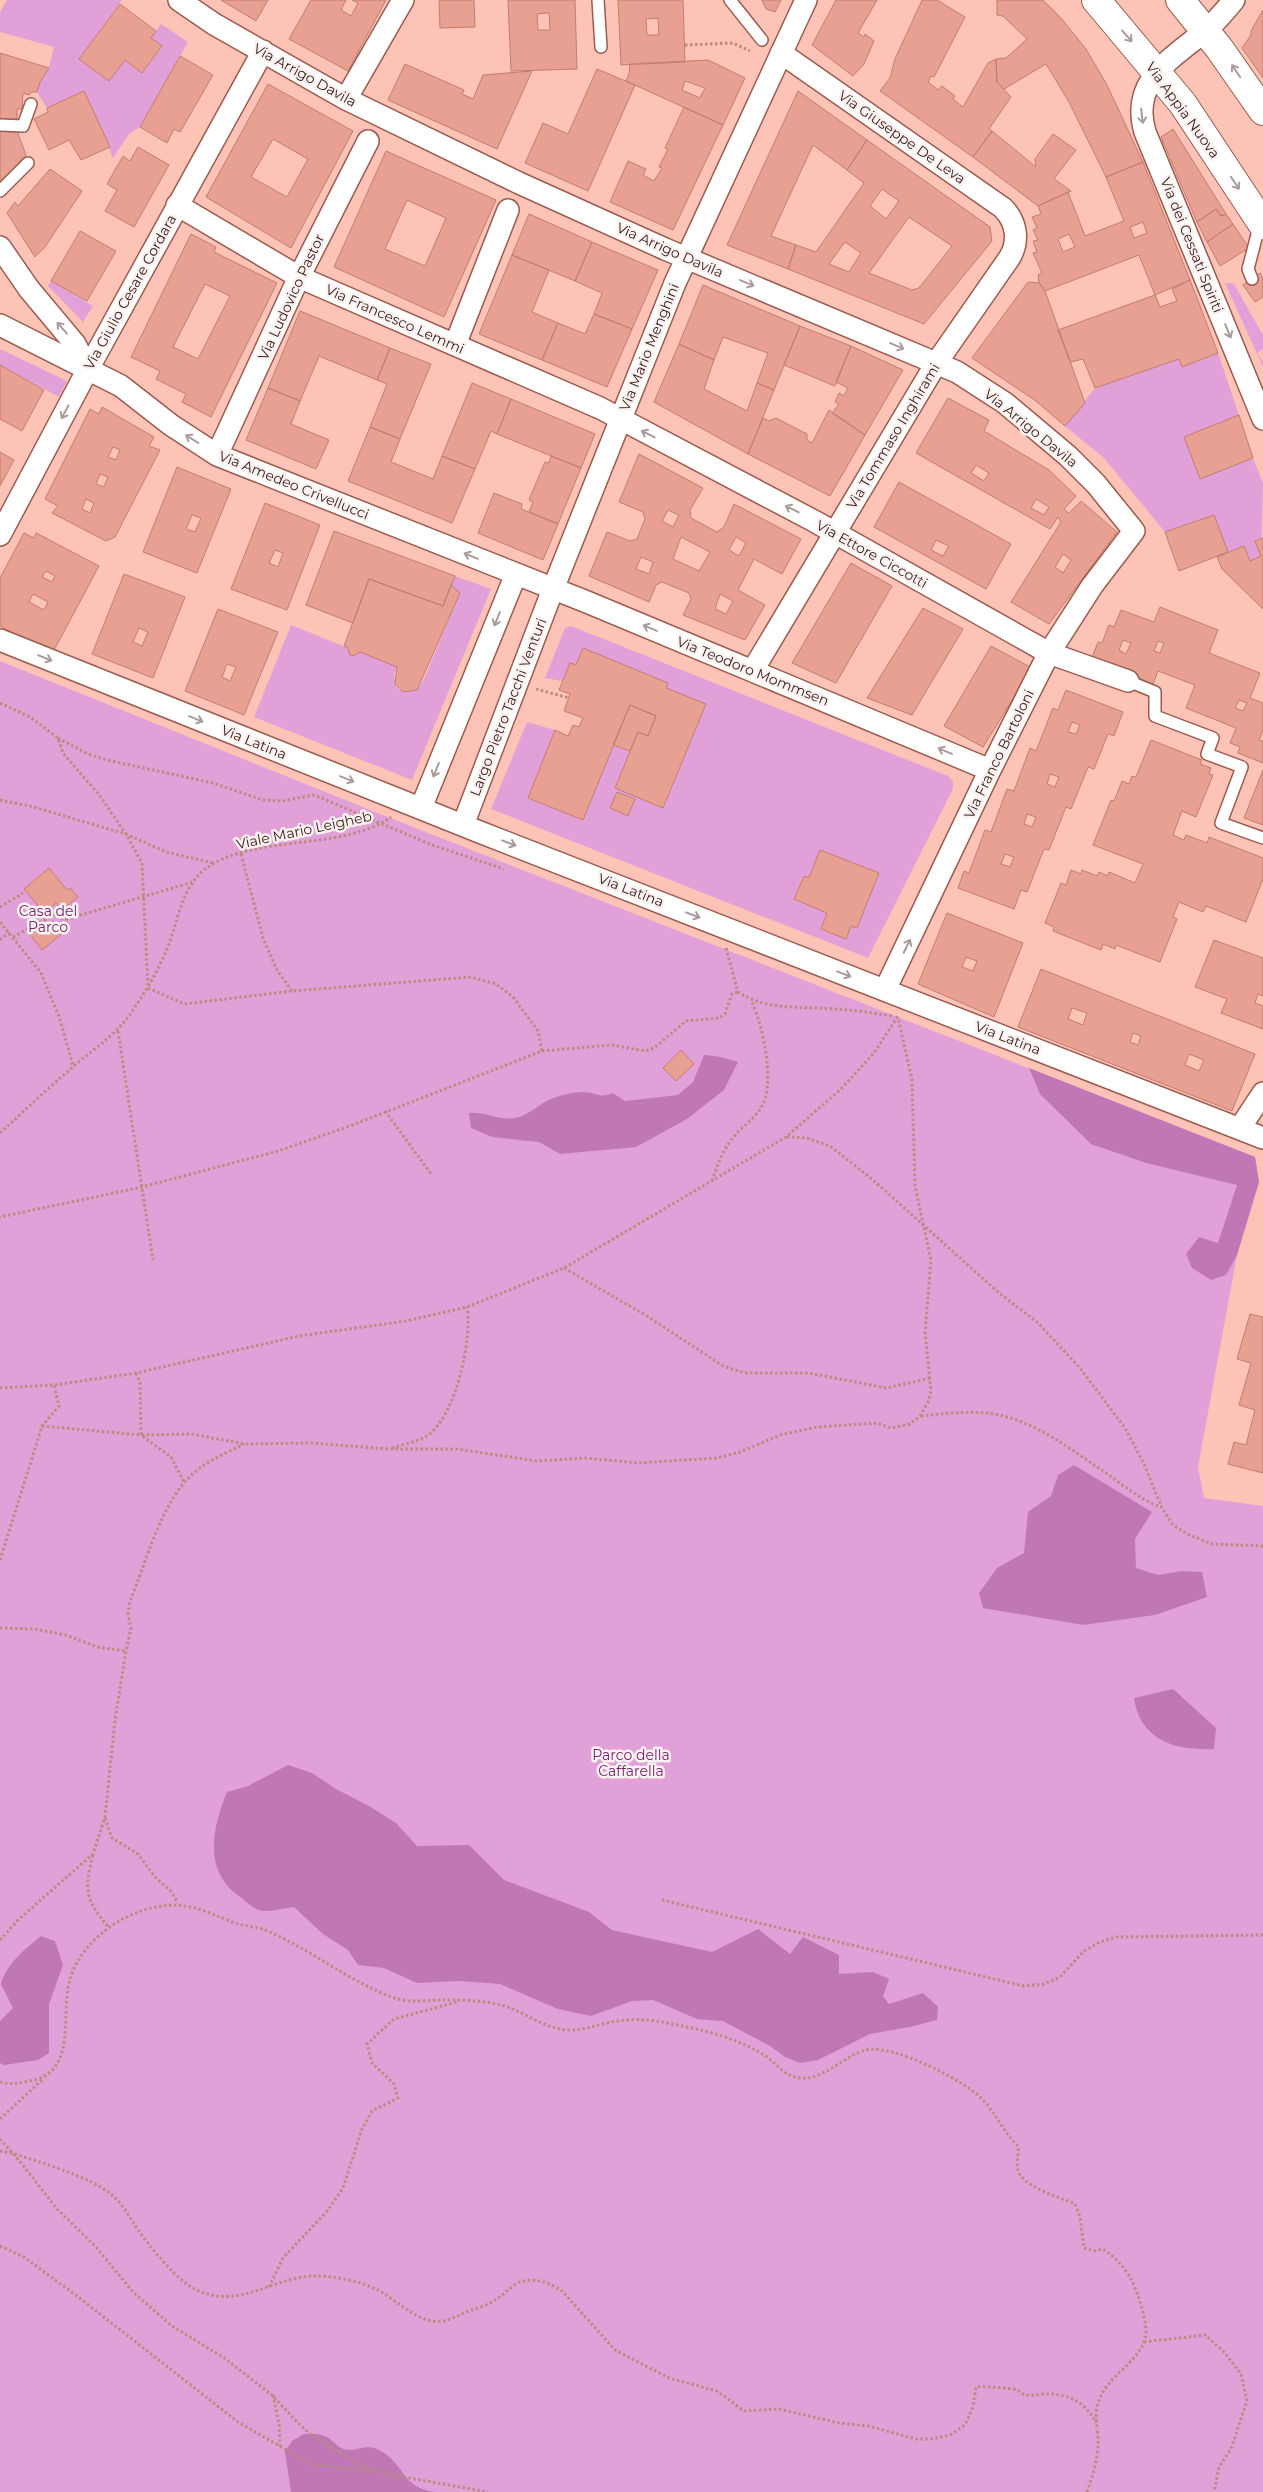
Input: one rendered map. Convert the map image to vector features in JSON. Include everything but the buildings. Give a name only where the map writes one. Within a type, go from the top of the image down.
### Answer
[{"type":"main road","name":"Via Appia Nuova","points":[[1096,0],[1183,104],[1262,224]]},
{"type":"main road","points":[[1180,0],[1206,30],[1263,111]]},
{"type":"street","name":"Via Arrigo Davila","points":[[179,0],[214,24],[346,99],[520,183],[686,257],[937,362],[990,392],[1040,432],[1096,484],[1134,531]]},
{"type":"street","points":[[346,99],[403,0]]},
{"type":"street","name":"Via Mario Menghini","points":[[552,588],[686,257],[806,0]]},
{"type":"street","points":[[1157,71],[1206,30],[1232,1]]},
{"type":"street","name":"Via Giulio Cesare Cordara","points":[[0,535],[177,205],[263,51]]},
{"type":"street","name":"Via Giuseppe De Leva","points":[[781,53],[1004,208],[1010,216],[1015,229]]},
{"type":"street","name":"Via dei Cessati Spiriti","points":[[1157,71],[1146,89],[1142,102],[1142,118],[1145,132],[1263,419]]},
{"type":"street","name":"Via Ludovico Pastor","points":[[218,455],[299,277],[368,141]]},
{"type":"street","name":"Via Francesco Lemmi","points":[[177,205],[299,277],[600,408],[620,419]]},
{"type":"street","points":[[455,345],[508,210]]},
{"type":"street","name":"Via Tommaso Inghirami","points":[[753,670],[937,362],[1010,257],[1016,244],[1015,229]]},
{"type":"street","points":[[0,247],[29,289],[75,344],[88,369]]},
{"type":"street","name":"Via Amedeo Crivellucci","points":[[0,325],[121,386],[171,425],[218,455],[516,574]]},
{"type":"street","name":"Via Ettore Ciccotti","points":[[620,419],[835,533],[1049,653],[1128,681]]},
{"type":"street","name":"Via Franco Bartoloni","points":[[886,990],[990,770],[1049,653],[1092,586],[1134,531]]},
{"type":"street","points":[[421,808],[516,574]]},
{"type":"street","name":"Via Teodoro Mommsen","points":[[516,574],[753,670],[990,770]]},
{"type":"street","name":"Largo Pietro Tacchi Venturi","points":[[464,825],[552,588]]},
{"type":"street","name":"Via Latina","points":[[0,640],[464,825],[1263,1138]]},
{"type":"street","points":[[1240,1128],[1263,1092]]},
{"type":"lane","points":[[598,0],[601,47]]},
{"type":"lane","points":[[730,0],[762,40]]},
{"type":"lane","points":[[0,125],[23,126],[31,104]]},
{"type":"lane","points":[[0,191],[28,163]]},
{"type":"lane","points":[[1252,279],[1248,269],[1262,224]]},
{"type":"lane","points":[[1128,681],[1154,692],[1155,716],[1213,738],[1207,754],[1242,767],[1221,823],[1263,838]]},
{"type":"path","points":[[685,45],[733,43],[755,53]]},
{"type":"path","points":[[517,684],[569,698]]},
{"type":"path","points":[[0,703],[30,717],[58,738],[88,754],[107,760],[213,783],[263,800],[282,801],[314,796],[337,803],[432,845],[504,869]]},
{"type":"path","points":[[58,738],[63,753],[100,796],[126,834],[142,863],[148,988],[184,1004],[292,991],[470,977],[496,984],[513,997],[538,1031],[542,1051]]},
{"type":"path","points":[[0,800],[30,806],[126,834],[166,852],[214,863]]},
{"type":"path","name":"Viale Mario Leigheb","points":[[0,1133],[73,1066],[118,1031],[148,988],[166,952],[183,902],[202,872],[214,863],[241,854],[279,845],[328,838],[381,824],[390,818]]},
{"type":"path","points":[[241,854],[263,938],[278,970],[292,991]]},
{"type":"path","points":[[13,938],[56,914],[64,920],[194,882]]},
{"type":"path","points":[[0,907],[23,894]]},
{"type":"path","points":[[0,922],[41,973],[60,1019],[73,1066]]},
{"type":"path","points":[[0,940],[9,932]]},
{"type":"path","points":[[726,948],[738,992],[752,1002],[779,1006],[834,1008],[898,1017]]},
{"type":"path","points":[[0,1217],[142,1186],[278,1151],[542,1051],[612,1045],[646,1051],[654,1048],[686,1021],[719,1018],[726,1014],[732,994],[738,992]]},
{"type":"path","points":[[711,1181],[721,1155],[732,1138],[761,1107],[768,1084],[759,1018],[752,1002]]},
{"type":"path","points":[[0,1388],[54,1385],[136,1373],[299,1336],[406,1321],[467,1307],[564,1268],[786,1137],[840,1090],[874,1053],[898,1017]]},
{"type":"path","points":[[42,1426],[141,1435],[191,1434],[245,1444],[311,1443],[389,1449],[457,1449],[537,1461],[585,1458],[637,1463],[717,1458],[740,1452],[780,1435],[817,1427],[877,1423],[891,1428],[910,1424],[920,1416],[928,1402],[931,1378],[925,1333],[931,1260],[915,1186],[912,1080],[898,1017]]},
{"type":"path","points":[[118,1031],[153,1260]]},
{"type":"path","points":[[385,1111],[432,1175]]},
{"type":"path","points":[[786,1137],[807,1138],[830,1146],[922,1224],[960,1260],[1038,1323],[1080,1368],[1125,1428],[1144,1464],[1162,1508],[1173,1525],[1187,1534],[1212,1544],[1263,1546]]},
{"type":"path","points":[[564,1268],[647,1316],[723,1366],[745,1373],[809,1373],[886,1388],[931,1378]]},
{"type":"path","points":[[389,1449],[426,1437],[449,1410],[462,1366],[470,1321],[467,1307]]},
{"type":"path","points":[[136,1373],[140,1382],[141,1435]]},
{"type":"path","points":[[0,1560],[42,1426],[59,1406],[54,1385]]},
{"type":"path","points":[[920,1416],[955,1412],[987,1413],[1023,1422],[1094,1466],[1150,1504],[1162,1508]]},
{"type":"path","points":[[141,1435],[171,1457],[184,1482]]},
{"type":"path","points":[[109,1928],[96,1912],[87,1893],[88,1876],[105,1817],[126,1651],[132,1628],[128,1614],[130,1601],[160,1524],[184,1482],[211,1461],[245,1444]]},
{"type":"path","points":[[0,1628],[34,1629],[66,1635],[97,1647],[126,1651]]},
{"type":"path","points":[[105,1817],[112,1838],[138,1854],[155,1877],[170,1890],[178,1903]]},
{"type":"path","points":[[0,1940],[18,1920],[94,1854]]},
{"type":"path","points":[[662,1900],[1024,1986],[1044,1984],[1060,1977],[1084,1951],[1100,1942],[1116,1938],[1263,1935]]},
{"type":"path","points":[[0,2119],[43,2079],[61,2054],[65,2039],[66,2000],[69,1982],[76,1963],[92,1942],[109,1928],[129,1916],[152,1907],[178,1903],[236,1924],[265,1930],[373,1988],[399,1999],[461,2001],[501,2005],[556,2028],[568,2030],[618,2021],[642,2019],[697,2029],[740,2043],[767,2056],[781,2071],[798,2078],[812,2077],[840,2061],[868,2050],[882,2049],[931,2066],[962,2082],[984,2101],[1003,2129],[1018,2146],[1018,2171],[1024,2179],[1038,2189],[1074,2204],[1080,2218],[1084,2248],[1094,2251],[1103,2249],[1108,2252],[1120,2263],[1136,2288],[1146,2326],[1144,2342],[1130,2362],[1107,2383],[1097,2408],[1097,2461],[1088,2492]]},
{"type":"path","points":[[269,2288],[284,2258],[328,2210],[343,2188],[353,2152],[372,2111],[398,2098],[394,2084],[372,2063],[367,2044],[394,2019],[461,2001]]},
{"type":"path","points":[[0,2082],[10,2085],[43,2079]]},
{"type":"path","points":[[0,2139],[57,2209],[96,2248],[133,2292],[172,2326],[223,2357],[272,2395],[310,2434],[359,2464],[381,2473]]},
{"type":"path","points":[[0,2151],[12,2153],[89,2182],[112,2194],[158,2254],[195,2289],[214,2297],[241,2295],[301,2277],[314,2276],[358,2282],[378,2290],[421,2318],[442,2321],[494,2301],[520,2283],[532,2281],[546,2283],[562,2291],[615,2350],[668,2378],[717,2391],[744,2411],[779,2409],[839,2423],[868,2426],[916,2439],[943,2438],[958,2431],[965,2425],[973,2407],[976,2387],[982,2385],[998,2389],[1016,2390],[1024,2395],[1055,2394],[1070,2397],[1087,2409],[1093,2416],[1098,2430]]},
{"type":"path","points":[[0,2246],[24,2257],[77,2296],[238,2422],[311,2464],[381,2473],[488,2492]]},
{"type":"path","points":[[1144,2342],[1205,2335],[1224,2352],[1241,2374],[1247,2401],[1231,2449],[1219,2467],[1214,2492]]},
{"type":"path","points":[[272,2395],[279,2424],[280,2446]]},
{"type":"green space","points":[[7,0],[122,0],[79,59],[109,81],[125,60],[142,73],[162,47],[151,38],[161,24],[188,42],[140,127],[129,134],[113,158],[84,92],[47,108],[37,92],[40,82],[49,68],[54,47],[0,32],[0,12]]},
{"type":"green space","points":[[51,281],[93,306],[83,322],[48,286]]},
{"type":"green space","points":[[1225,283],[1234,284],[1263,335],[1263,349],[1257,353],[1263,362],[1263,367]]},
{"type":"green space","points":[[0,349],[67,381],[59,397],[0,365]]},
{"type":"green space","points":[[1218,353],[1239,415],[1184,437],[1200,479],[1253,458],[1263,483],[1261,556],[1250,561],[1244,546],[1228,552],[1214,515],[1165,532],[1104,458],[1065,426],[1095,388],[1179,359],[1182,367]]},
{"type":"green space","points":[[455,576],[491,589],[412,780],[254,717],[291,625],[348,648],[350,655],[353,656],[360,652],[397,667],[394,675],[397,688],[403,692],[417,690],[424,679],[460,593],[451,585]]},
{"type":"green space","points":[[571,626],[948,776],[953,782],[953,789],[868,958],[491,809],[527,722],[555,730],[528,798],[583,820],[613,745],[630,751],[615,788],[664,807],[706,704],[666,688],[668,683],[583,648],[576,665],[570,663],[562,681],[545,678],[565,628]],"holes":[[[820,850],[879,873],[857,928],[851,926],[846,939],[821,929],[827,913],[794,899],[803,876],[809,878]]]},
{"type":"green space","name":"Parco della Caffarella","points":[[0,661],[385,816],[1255,1157],[1259,1182],[1237,1255],[1198,1467],[1204,1498],[1263,1506],[1263,2492],[0,2492]]},
{"type":"shaded area","points":[[704,1055],[738,1062],[724,1090],[687,1119],[636,1147],[560,1154],[539,1142],[492,1137],[471,1128],[469,1113],[480,1113],[509,1119],[515,1118],[525,1115],[548,1100],[572,1093],[588,1092],[604,1095],[613,1093],[625,1101],[678,1095],[693,1082]]},
{"type":"shaded area","points":[[1029,1068],[1255,1157],[1259,1182],[1237,1255],[1226,1275],[1211,1280],[1192,1268],[1186,1254],[1199,1237],[1218,1243],[1237,1185],[1146,1163],[1091,1144],[1040,1094]]},
{"type":"shaded area","points":[[1074,1465],[1152,1512],[1135,1539],[1136,1568],[1158,1575],[1181,1571],[1202,1572],[1207,1597],[1155,1615],[1083,1625],[983,1608],[979,1593],[997,1568],[1024,1553],[1028,1512],[1051,1496],[1058,1475]]},
{"type":"shaded area","points":[[1173,1689],[1216,1728],[1214,1749],[1186,1748],[1173,1745],[1152,1733],[1144,1724],[1134,1698]]},
{"type":"shaded area","points":[[288,1765],[312,1773],[336,1789],[369,1806],[396,1823],[417,1846],[469,1845],[504,1880],[589,1912],[612,1930],[712,1952],[758,1929],[790,1954],[803,1937],[839,1955],[839,1974],[873,1972],[889,1979],[883,1996],[889,2004],[923,1993],[938,2007],[937,2020],[870,2034],[818,2060],[800,2063],[785,2057],[770,2046],[723,2021],[697,2019],[653,2000],[632,2001],[591,2016],[558,2009],[500,1984],[459,1981],[417,1983],[384,1968],[358,1965],[348,1950],[323,1934],[294,1907],[263,1911],[250,1905],[230,1888],[221,1877],[216,1863],[214,1850],[217,1821],[227,1792],[248,1786]]},
{"type":"shaded area","points":[[41,1936],[55,1941],[63,1965],[49,2004],[49,2053],[38,2060],[4,2065],[0,2063],[0,2021],[13,2008],[1,1984],[12,1963]]},
{"type":"shaded area","points":[[304,2434],[325,2436],[345,2450],[367,2447],[375,2448],[394,2461],[416,2486],[435,2492],[291,2492],[285,2452],[292,2441]]},
{"type":"park label","name":"Casa del Parco","points":[[48,920]]}]
